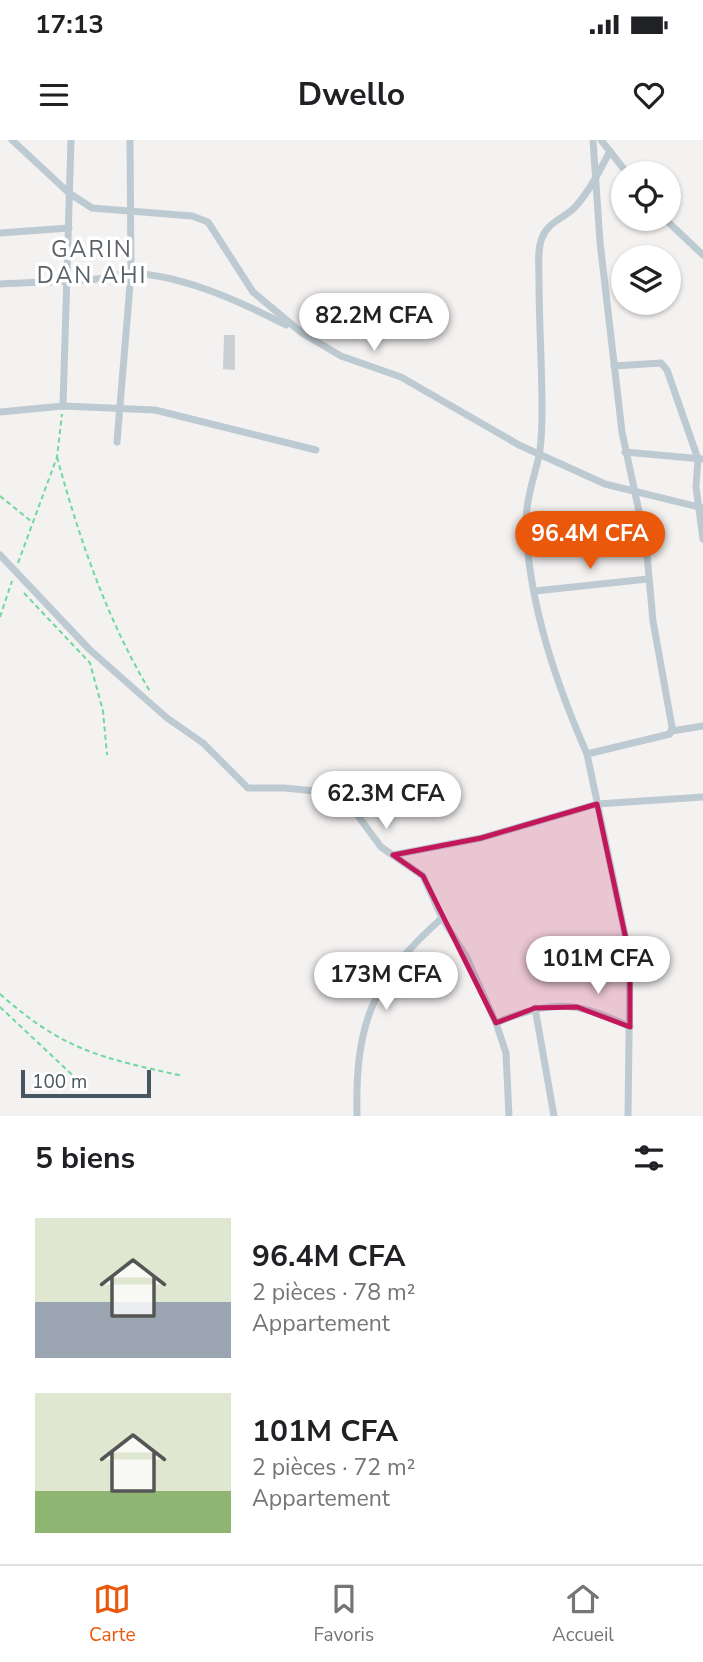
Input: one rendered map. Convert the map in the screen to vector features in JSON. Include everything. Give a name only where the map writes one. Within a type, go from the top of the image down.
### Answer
[{"type":"street","points":[[12,140],[69,193],[92,208],[192,216],[208,222],[253,292],[302,334]]},
{"type":"street","points":[[64,406],[71,140]]},
{"type":"street","points":[[117,442],[131,272],[130,140]]},
{"type":"street","points":[[593,140],[614,366],[625,452],[646,544],[648,579],[672,731]]},
{"type":"street","points":[[601,140],[618,161]]},
{"type":"street","points":[[610,151],[596,177],[573,209],[548,226],[542,238],[539,302],[542,409],[539,455],[527,496],[526,529],[534,591],[553,667],[587,754],[630,957],[628,1116]]},
{"type":"street","points":[[0,233],[69,228]]},
{"type":"street","points":[[678,231],[703,254]]},
{"type":"street","points":[[0,284],[67,281],[131,272],[176,281],[226,297],[341,356],[401,377],[539,455],[634,494],[701,507]]},
{"type":"street","points":[[614,366],[656,362],[664,365],[701,459],[696,487],[701,507],[703,539]]},
{"type":"street","points":[[0,412],[64,406],[162,411],[205,425],[316,450]]},
{"type":"street","points":[[625,452],[701,459]]},
{"type":"street","points":[[0,555],[89,649],[167,718],[203,743],[248,788],[285,788],[334,793],[347,802],[381,847],[423,876],[442,918],[466,956],[496,1023],[506,1053],[509,1116]]},
{"type":"street","points":[[534,591],[648,579]]},
{"type":"street","points":[[587,754],[670,734],[672,731],[703,726]]},
{"type":"street","points":[[393,855],[481,838],[597,804],[703,797]]},
{"type":"street","points":[[357,1116],[359,1045],[375,1001],[408,948],[442,918]]},
{"type":"street","points":[[496,1023],[535,1008],[555,1004],[592,1009],[630,1027]]},
{"type":"street","points":[[535,1008],[554,1116]]},
{"type":"path","points":[[16,571],[57,457],[64,406]]},
{"type":"path","points":[[57,457],[101,594],[135,666],[154,697]]},
{"type":"path","points":[[0,496],[33,523]]},
{"type":"path","points":[[0,617],[13,580],[90,663],[103,711],[107,755]]},
{"type":"path","points":[[0,994],[39,1026],[89,1054],[183,1076]]},
{"type":"path","points":[[0,1007],[83,1085]]},
{"type":"highlighted area","points":[[597,804],[630,958],[630,1027],[577,1007],[535,1008],[496,1023],[423,876],[393,855],[481,838]]},
{"type":"building","points":[[224,335],[235,335],[235,370],[223,369]]},
{"type":"district","name":"GARIN DAN AHI","points":[[92,262]]}]
